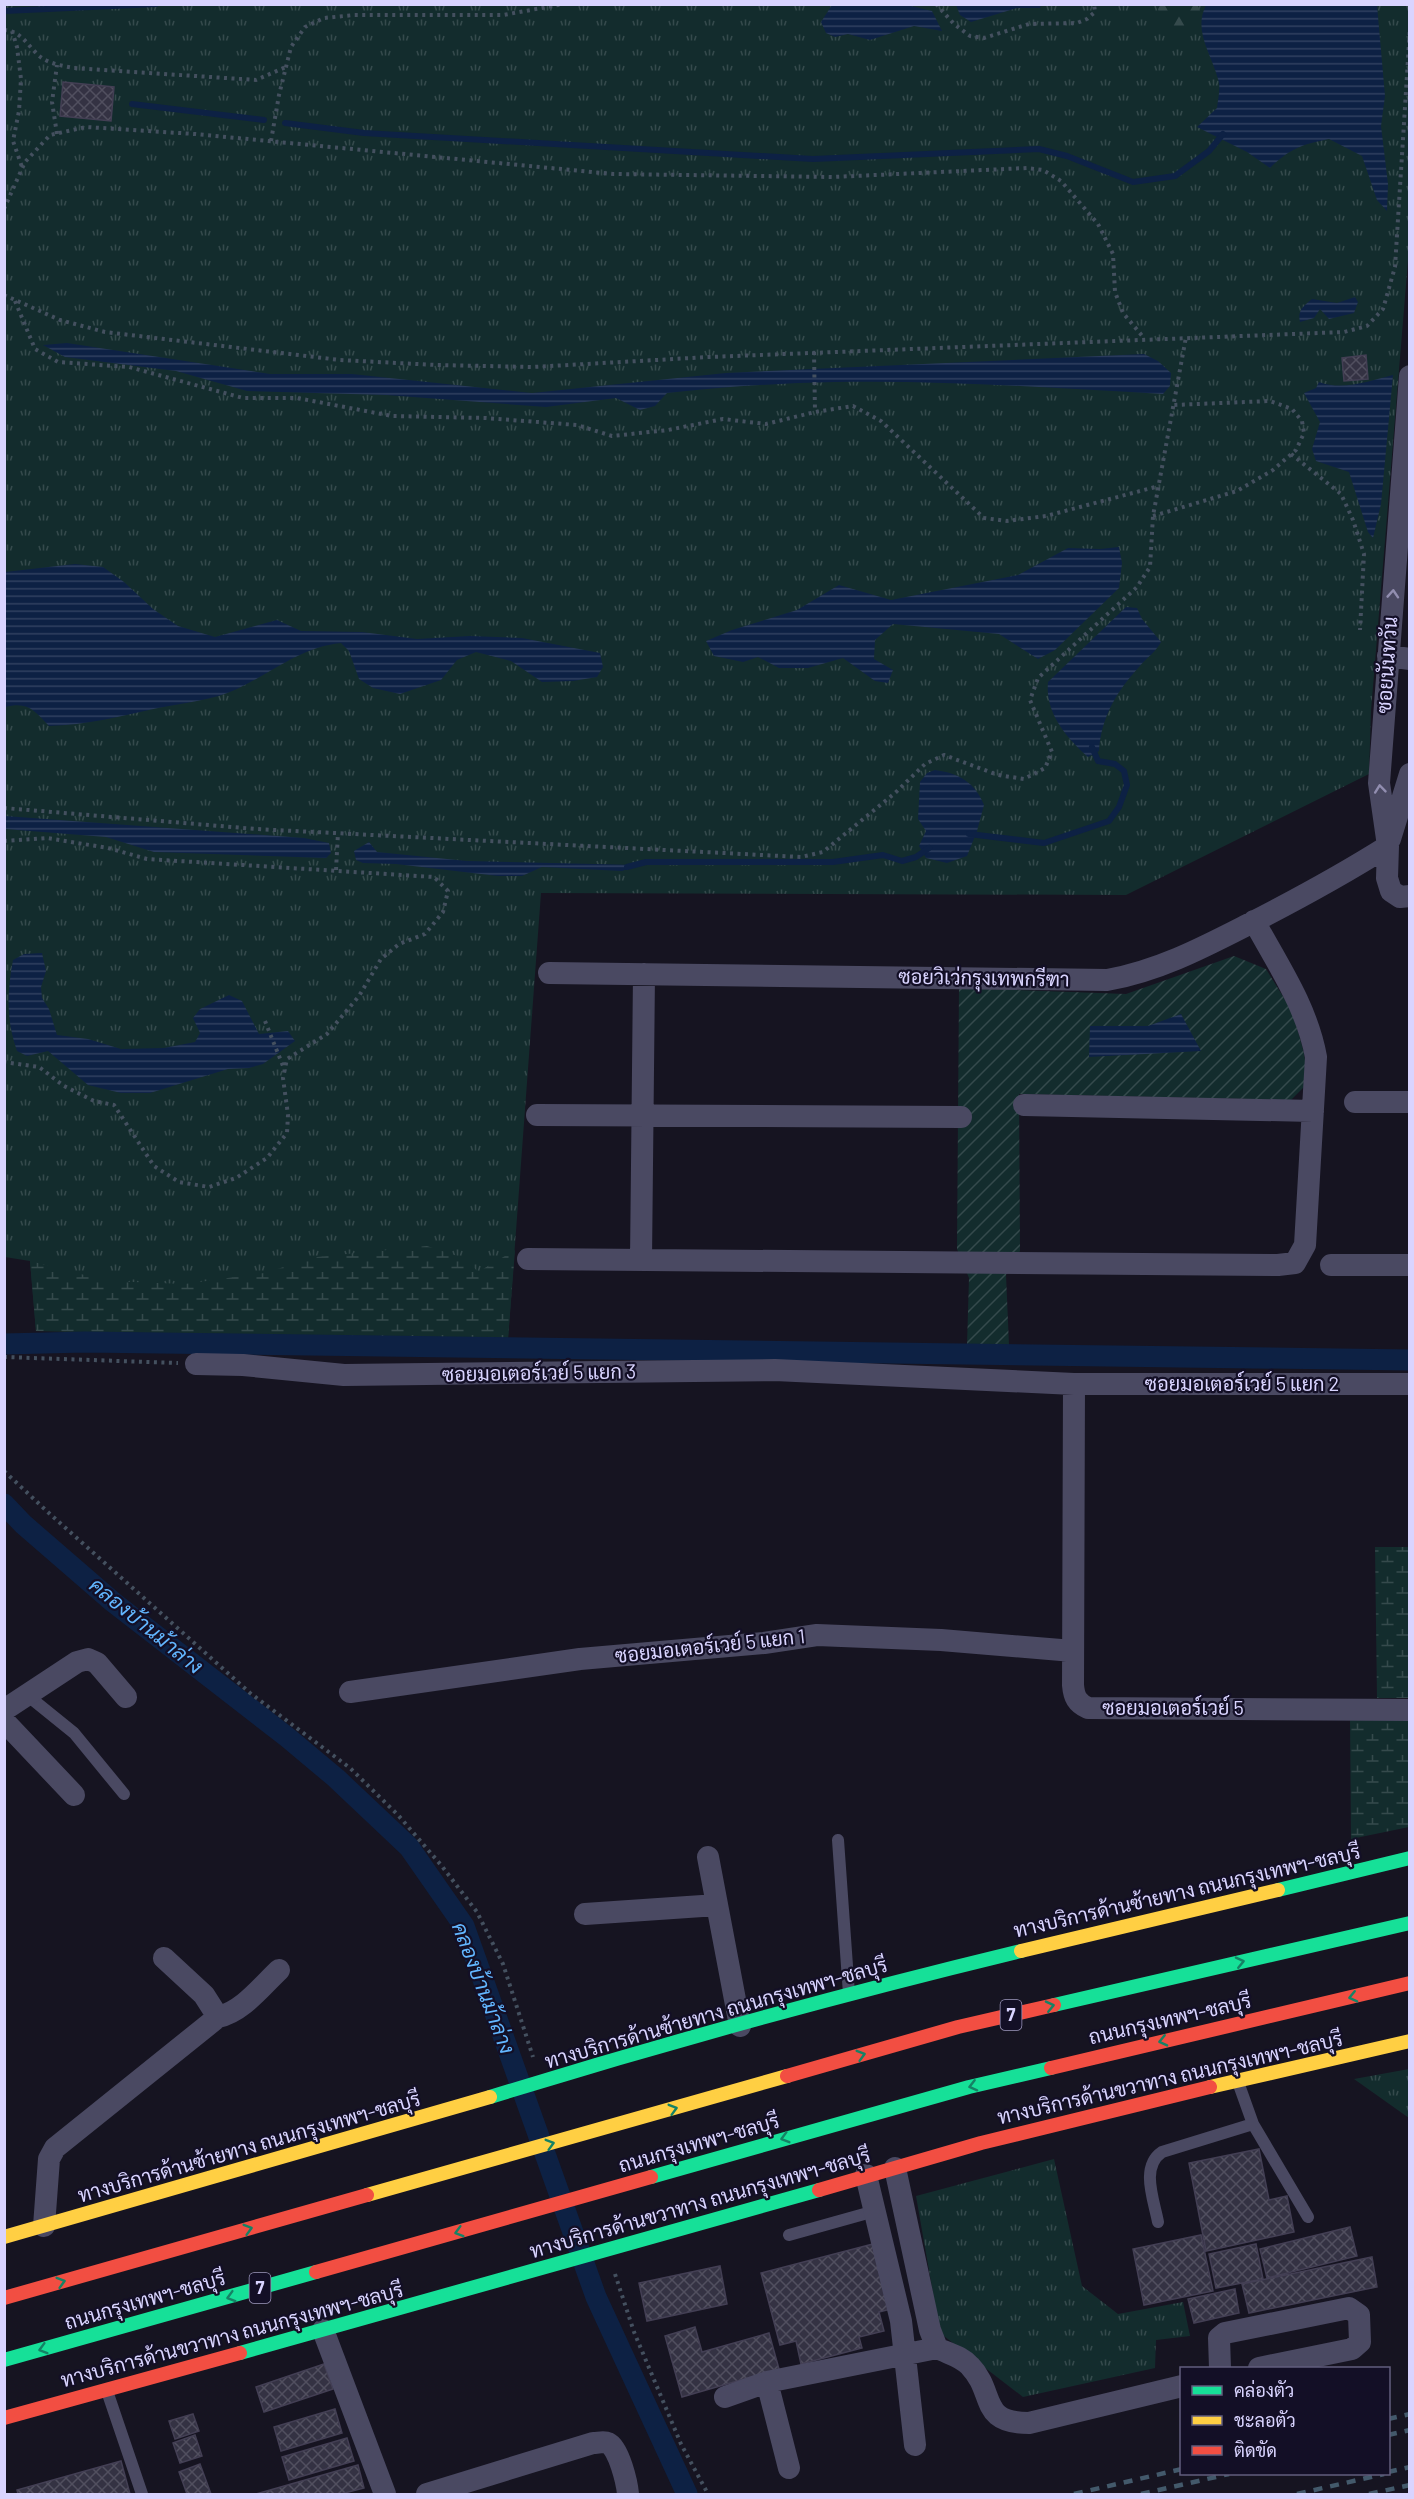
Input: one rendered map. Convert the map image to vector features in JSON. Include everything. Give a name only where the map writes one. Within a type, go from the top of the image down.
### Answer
[{"type":"main road","name":"ทางบริการด้านซ้ายทาง ถนนกรุงเทพฯ-ชลบุรี","points":[[4,2237],[472,2103],[596,2065],[946,1969],[1410,1858]]},
{"type":"main road","name":"ถนนกรุงเทพฯ-ชลบุรี","points":[[4,2298],[958,2027],[1410,1923]]},
{"type":"main road","name":"ถนนกรุงเทพฯ-ชลบุรี","points":[[4,2360],[969,2087],[1410,1983]]},
{"type":"main road","name":"ทางบริการด้านขวาทาง ถนนกรุงเทพฯ-ชลบุรี","points":[[4,2418],[537,2271],[866,2175],[1078,2118],[1410,2042]]},
{"type":"street","name":"ซอยนันทวัน","points":[[1410,376],[1399,657],[1379,783],[1388,846],[1387,878],[1391,891],[1401,897],[1410,896]]},
{"type":"street","name":"ซอยนันทวัน","points":[[1388,846],[1410,774]]},
{"type":"street","name":"ซอยวิเว่กรุงเทพกรีฑา","points":[[549,973],[1107,980],[1136,975],[1186,956],[1332,882],[1388,846]]},
{"type":"street","points":[[528,1259],[1278,1265],[1295,1263],[1305,1245],[1316,1057],[1304,1012],[1254,921]]},
{"type":"street","points":[[641,1260],[644,974]]},
{"type":"street","points":[[1355,1102],[1410,1102]]},
{"type":"street","points":[[1024,1105],[1313,1111]]},
{"type":"street","points":[[537,1115],[961,1117]]},
{"type":"street","points":[[1331,1265],[1410,1265]]},
{"type":"street","name":"ซอยมอเตอร์เวย์ 5 แยก 3","points":[[196,1364],[243,1365],[344,1375],[775,1370],[1074,1384]]},
{"type":"street","name":"ซอยมอเตอร์เวย์ 5 แยก 2","points":[[1074,1384],[1410,1384]]},
{"type":"street","name":"ซอยมอเตอร์เวย์ 5","points":[[1074,1384],[1073,1651],[1074,1695],[1081,1705],[1088,1708],[1410,1710]]},
{"type":"street","name":"ซอยมอเตอร์เวย์ 5 แยก 1","points":[[350,1692],[579,1659],[764,1643],[817,1635],[941,1640],[1073,1651]]},
{"type":"street","points":[[4,1710],[77,1662],[88,1659],[98,1663],[126,1697]]},
{"type":"street","points":[[4,1721],[74,1795]]},
{"type":"street","points":[[708,1857],[740,2026]]},
{"type":"street","points":[[585,1914],[717,1905]]},
{"type":"street","points":[[164,1958],[204,1995],[218,2017]]},
{"type":"street","points":[[44,2226],[49,2159],[55,2148],[218,2017],[229,2015],[279,1970]]},
{"type":"street","points":[[895,2168],[930,2330],[937,2348]]},
{"type":"street","points":[[866,2175],[901,2321],[915,2445]]},
{"type":"street","points":[[1220,2367],[1219,2338],[1225,2332],[1349,2308],[1359,2315],[1360,2342],[1352,2349],[1264,2367]]},
{"type":"street","points":[[323,2330],[385,2494]]},
{"type":"street","points":[[725,2397],[767,2382],[937,2348],[958,2355],[976,2372],[990,2407],[1000,2418],[1011,2423],[1029,2423],[1180,2386]]},
{"type":"street","points":[[767,2382],[789,2468]]},
{"type":"street","points":[[428,2494],[593,2443],[603,2442],[610,2444],[614,2449],[627,2484],[628,2494]]},
{"type":"lane","points":[[27,1695],[74,1733],[124,1794]]},
{"type":"lane","points":[[838,1840],[849,1996]]},
{"type":"lane","points":[[1238,2081],[1253,2124],[1308,2217]]},
{"type":"lane","points":[[1158,2222],[1149,2169],[1152,2158],[1162,2152],[1253,2124]]},
{"type":"lane","points":[[789,2235],[875,2211]]},
{"type":"lane","points":[[107,2390],[142,2494]]},
{"type":"path","points":[[271,141],[291,47],[305,27],[324,18],[354,15],[503,15],[564,4]]},
{"type":"path","points":[[936,4],[954,24],[970,36],[984,38],[1029,24],[1077,23],[1087,19],[1095,12],[1094,4]]},
{"type":"path","points":[[4,295],[60,320],[105,332],[340,360],[533,367],[814,352],[1344,332],[1367,326],[1383,309],[1395,267],[1410,27]]},
{"type":"path","points":[[4,30],[12,31],[28,42],[41,58],[57,65],[74,68],[256,80],[286,66]]},
{"type":"path","points":[[12,31],[17,47],[21,79],[19,111],[13,141],[23,167]]},
{"type":"path","points":[[57,65],[52,102],[57,134]]},
{"type":"path","points":[[4,209],[25,162],[50,135],[86,127],[271,141],[614,174],[833,177],[1027,168],[1043,170],[1061,181],[1098,224],[1113,254],[1115,292],[1123,313],[1144,339]]},
{"type":"path","points":[[15,300],[35,349],[58,362],[129,367],[243,398],[297,398],[392,416],[485,418],[577,425],[612,436],[668,430],[723,419],[766,424],[815,412],[854,406],[881,421],[984,518],[1007,521],[1046,516],[1159,486]]},
{"type":"path","points":[[4,808],[256,829],[801,857],[823,852],[895,793],[925,764],[944,755],[998,776],[1024,778],[1045,768],[1052,752],[1030,700],[1038,678],[1137,587],[1150,567],[1153,516],[1186,337]]},
{"type":"path","points":[[814,352],[815,412]]},
{"type":"path","points":[[1153,516],[1237,491],[1273,470],[1292,454],[1304,433],[1302,421],[1292,409],[1270,401],[1174,405]]},
{"type":"path","points":[[1292,454],[1341,494],[1353,520],[1364,554],[1360,630]]},
{"type":"path","points":[[336,870],[338,833]]},
{"type":"path","points":[[4,841],[47,838],[108,848],[147,859],[434,876],[448,891],[443,912],[425,934],[399,944],[381,959],[359,996],[327,1034],[287,1059],[285,1071],[287,1132],[267,1158],[236,1178],[209,1187],[179,1182],[154,1166],[114,1105],[94,1101],[74,1091],[39,1067],[4,1062]]},
{"type":"path","points":[[265,1021],[285,1071]]},
{"type":"path","points":[[4,1357],[196,1364]]},
{"type":"path","points":[[4,1471],[250,1693],[350,1768],[399,1815],[441,1864],[477,1912],[503,1964],[537,2068]]},
{"type":"path","points":[[613,2269],[634,2332],[681,2444],[708,2494]]},
{"type":"green space","points":[[1157,4],[1198,5],[1201,15],[1197,23],[1175,29],[1161,22]]},
{"type":"green space","points":[[5,5],[1409,5],[1409,248],[1371,711],[1369,774],[1126,895],[541,893],[508,1339],[36,1331],[30,1261],[5,1257]]},
{"type":"green space","points":[[1234,956],[1266,969],[1289,1006],[1304,1053],[1308,1083],[1291,1100],[1019,1094],[1020,1251],[1006,1275],[1009,1345],[967,1345],[969,1278],[957,1249],[959,988],[1126,994]]},
{"type":"green space","points":[[427,1246],[466,1259],[478,1272],[515,1250],[508,1339],[36,1331],[30,1261],[108,1281],[185,1284],[264,1273],[317,1257]]},
{"type":"green space","points":[[1375,1547],[1409,1547],[1409,1698],[1377,1698]]},
{"type":"green space","points":[[1350,1717],[1409,1718],[1409,1827],[1351,1839]]},
{"type":"green space","points":[[1409,2069],[1409,2118],[1354,2079]]},
{"type":"green space","points":[[1054,2159],[1082,2286],[1118,2314],[1183,2302],[1190,2336],[1156,2340],[1155,2368],[1023,2397],[940,2333],[916,2196]]},
{"type":"water","points":[[956,4],[1041,5],[1040,8],[1017,8],[971,22],[960,15]]},
{"type":"water","points":[[832,5],[907,5],[932,11],[942,31],[914,26],[870,40],[848,34],[835,37],[826,33],[821,22]]},
{"type":"water","points":[[1206,5],[1377,5],[1385,96],[1381,126],[1388,184],[1387,211],[1377,200],[1362,156],[1329,139],[1297,148],[1270,168],[1247,152],[1197,127],[1217,108],[1219,93],[1218,79],[1202,33],[1202,15]]},
{"type":"water","points":[[1355,297],[1358,302],[1354,313],[1329,319],[1320,309],[1314,318],[1300,322],[1300,311],[1312,299],[1337,303]]},
{"type":"water","points":[[67,343],[270,374],[352,374],[532,393],[726,373],[1144,354],[1158,361],[1171,373],[1170,386],[1163,394],[958,383],[814,383],[667,393],[655,406],[640,410],[616,398],[546,407],[386,395],[247,391],[176,371],[65,357],[43,345]]},
{"type":"water","points":[[1393,375],[1381,504],[1373,538],[1368,532],[1349,472],[1316,461],[1312,449],[1320,422],[1304,393],[1316,388],[1319,382],[1338,386]]},
{"type":"water","points":[[1119,547],[1122,563],[1119,588],[1055,650],[1038,659],[999,634],[893,624],[875,640],[874,659],[893,670],[888,683],[875,681],[843,658],[808,668],[779,668],[758,657],[743,662],[714,656],[706,641],[732,630],[797,610],[839,585],[891,600],[1018,575],[1068,548]]},
{"type":"water","points":[[75,564],[103,567],[124,582],[153,609],[178,626],[215,637],[277,620],[301,631],[362,632],[417,639],[470,636],[522,638],[600,653],[603,667],[597,677],[573,681],[542,682],[511,661],[476,652],[457,660],[441,680],[400,694],[373,688],[359,679],[349,651],[341,643],[313,649],[237,689],[218,696],[104,720],[49,726],[30,708],[19,705],[5,707],[5,572]]},
{"type":"water","points":[[1126,607],[1137,608],[1142,619],[1161,642],[1117,696],[1106,717],[1099,751],[1088,757],[1059,724],[1050,704],[1048,682]]},
{"type":"water","points":[[935,770],[965,780],[976,790],[984,805],[967,856],[947,863],[926,858],[919,846],[926,831],[918,819],[920,782],[927,773]]},
{"type":"water","points":[[5,816],[304,838],[329,843],[331,853],[326,858],[154,852],[106,837],[5,829]]},
{"type":"water","points":[[369,842],[377,852],[467,861],[638,865],[622,871],[542,867],[522,876],[498,876],[396,864],[363,863],[356,860],[354,851]]},
{"type":"water","points":[[42,953],[46,971],[41,987],[42,998],[49,1009],[57,1035],[88,1039],[121,1049],[164,1048],[195,1042],[200,1033],[193,1018],[200,1009],[229,995],[242,1001],[259,1034],[288,1031],[295,1041],[263,1064],[249,1068],[228,1069],[150,1093],[121,1093],[88,1085],[48,1051],[27,1056],[17,1051],[13,1040],[9,1006],[13,960],[24,954]]},
{"type":"water","points":[[1181,1014],[1201,1051],[1089,1057],[1090,1026],[1148,1026]]},
{"type":"building","points":[[63,82],[114,87],[111,121],[60,116]]},
{"type":"building","points":[[1366,355],[1368,379],[1344,381],[1342,358]]},
{"type":"building","points":[[1259,2149],[1269,2200],[1287,2196],[1294,2232],[1206,2251],[1189,2163]]},
{"type":"building","points":[[1350,2227],[1357,2256],[1267,2278],[1260,2249]]},
{"type":"building","points":[[1201,2235],[1213,2291],[1144,2305],[1133,2249]]},
{"type":"building","points":[[873,2244],[891,2309],[879,2312],[884,2331],[859,2337],[862,2348],[801,2364],[796,2341],[780,2345],[761,2273]]},
{"type":"building","points":[[1256,2244],[1263,2279],[1216,2288],[1209,2254]]},
{"type":"building","points":[[1372,2257],[1377,2287],[1249,2313],[1242,2284]]},
{"type":"building","points":[[720,2266],[727,2304],[647,2321],[639,2283]]},
{"type":"building","points":[[1235,2289],[1239,2313],[1194,2323],[1188,2299]]},
{"type":"building","points":[[695,2327],[702,2352],[769,2333],[779,2369],[682,2397],[665,2336]]},
{"type":"building","points":[[324,2364],[333,2389],[264,2412],[256,2387]]},
{"type":"building","points":[[335,2409],[342,2433],[281,2451],[274,2427]]},
{"type":"building","points":[[193,2414],[199,2431],[175,2439],[169,2421]]},
{"type":"building","points":[[195,2435],[202,2456],[180,2463],[173,2443]]},
{"type":"building","points":[[347,2438],[354,2461],[289,2480],[282,2457]]},
{"type":"building","points":[[121,2461],[130,2494],[18,2494],[17,2490]]},
{"type":"building","points":[[200,2464],[211,2494],[187,2494],[179,2472]]},
{"type":"building","points":[[358,2465],[364,2488],[341,2494],[256,2494]]},
{"type":"waterway","points":[[4,11],[156,4]]},
{"type":"waterway","points":[[132,104],[264,120]]},
{"type":"waterway","points":[[285,123],[364,133],[813,159],[1039,149],[1067,156],[1133,182],[1175,176],[1209,151],[1223,134]]},
{"type":"waterway","points":[[969,834],[1044,843],[1109,821],[1119,807],[1127,785],[1124,771],[1115,764],[1098,761],[1092,747]]},
{"type":"waterway","points":[[627,867],[646,862],[833,862],[883,855],[902,861],[916,857],[929,848]]},
{"type":"waterway","points":[[4,1344],[85,1342],[1410,1360]]},
{"type":"waterway","name":"คลองบ้านม้าล่าง","points":[[4,1504],[23,1524],[113,1602],[287,1737],[336,1778],[409,1847],[464,1926],[596,2297],[687,2494]]},
{"type":"railway","points":[[1390,2419],[1410,2414]]},
{"type":"railway","points":[[1390,2435],[1410,2430]]},
{"type":"railway","points":[[1390,2472],[1410,2467]]},
{"type":"railway","points":[[1074,2494],[1180,2469]]},
{"type":"railway","points":[[1141,2494],[1225,2475]]},
{"type":"railway","points":[[1297,2494],[1380,2475]]},
{"type":"railway","points":[[1369,2494],[1410,2485]]},
{"type":"traffic: fast","points":[[1278,1890],[1410,1858]]},
{"type":"traffic: fast","points":[[1054,2005],[1410,1923]]},
{"type":"traffic: fast","points":[[490,2097],[754,2020],[1021,1951]]},
{"type":"traffic: fast","points":[[651,2177],[969,2087],[1051,2068]]},
{"type":"traffic: fast","points":[[240,2353],[819,2190]]},
{"type":"traffic: fast","points":[[4,2360],[316,2272]]},
{"type":"traffic: slow","points":[[1021,1951],[1278,1890]]},
{"type":"traffic: slow","points":[[1210,2087],[1410,2041]]},
{"type":"traffic: slow","points":[[367,2195],[787,2076]]},
{"type":"traffic: slow","points":[[4,2237],[490,2097]]},
{"type":"traffic: jam","points":[[1051,2068],[1410,1983]]},
{"type":"traffic: jam","points":[[787,2076],[958,2027],[1054,2005]]},
{"type":"traffic: jam","points":[[819,2190],[981,2143],[1210,2087]]},
{"type":"traffic: jam","points":[[316,2272],[651,2177]]},
{"type":"traffic: jam","points":[[4,2298],[367,2195]]},
{"type":"traffic: jam","points":[[4,2418],[240,2353]]}]
